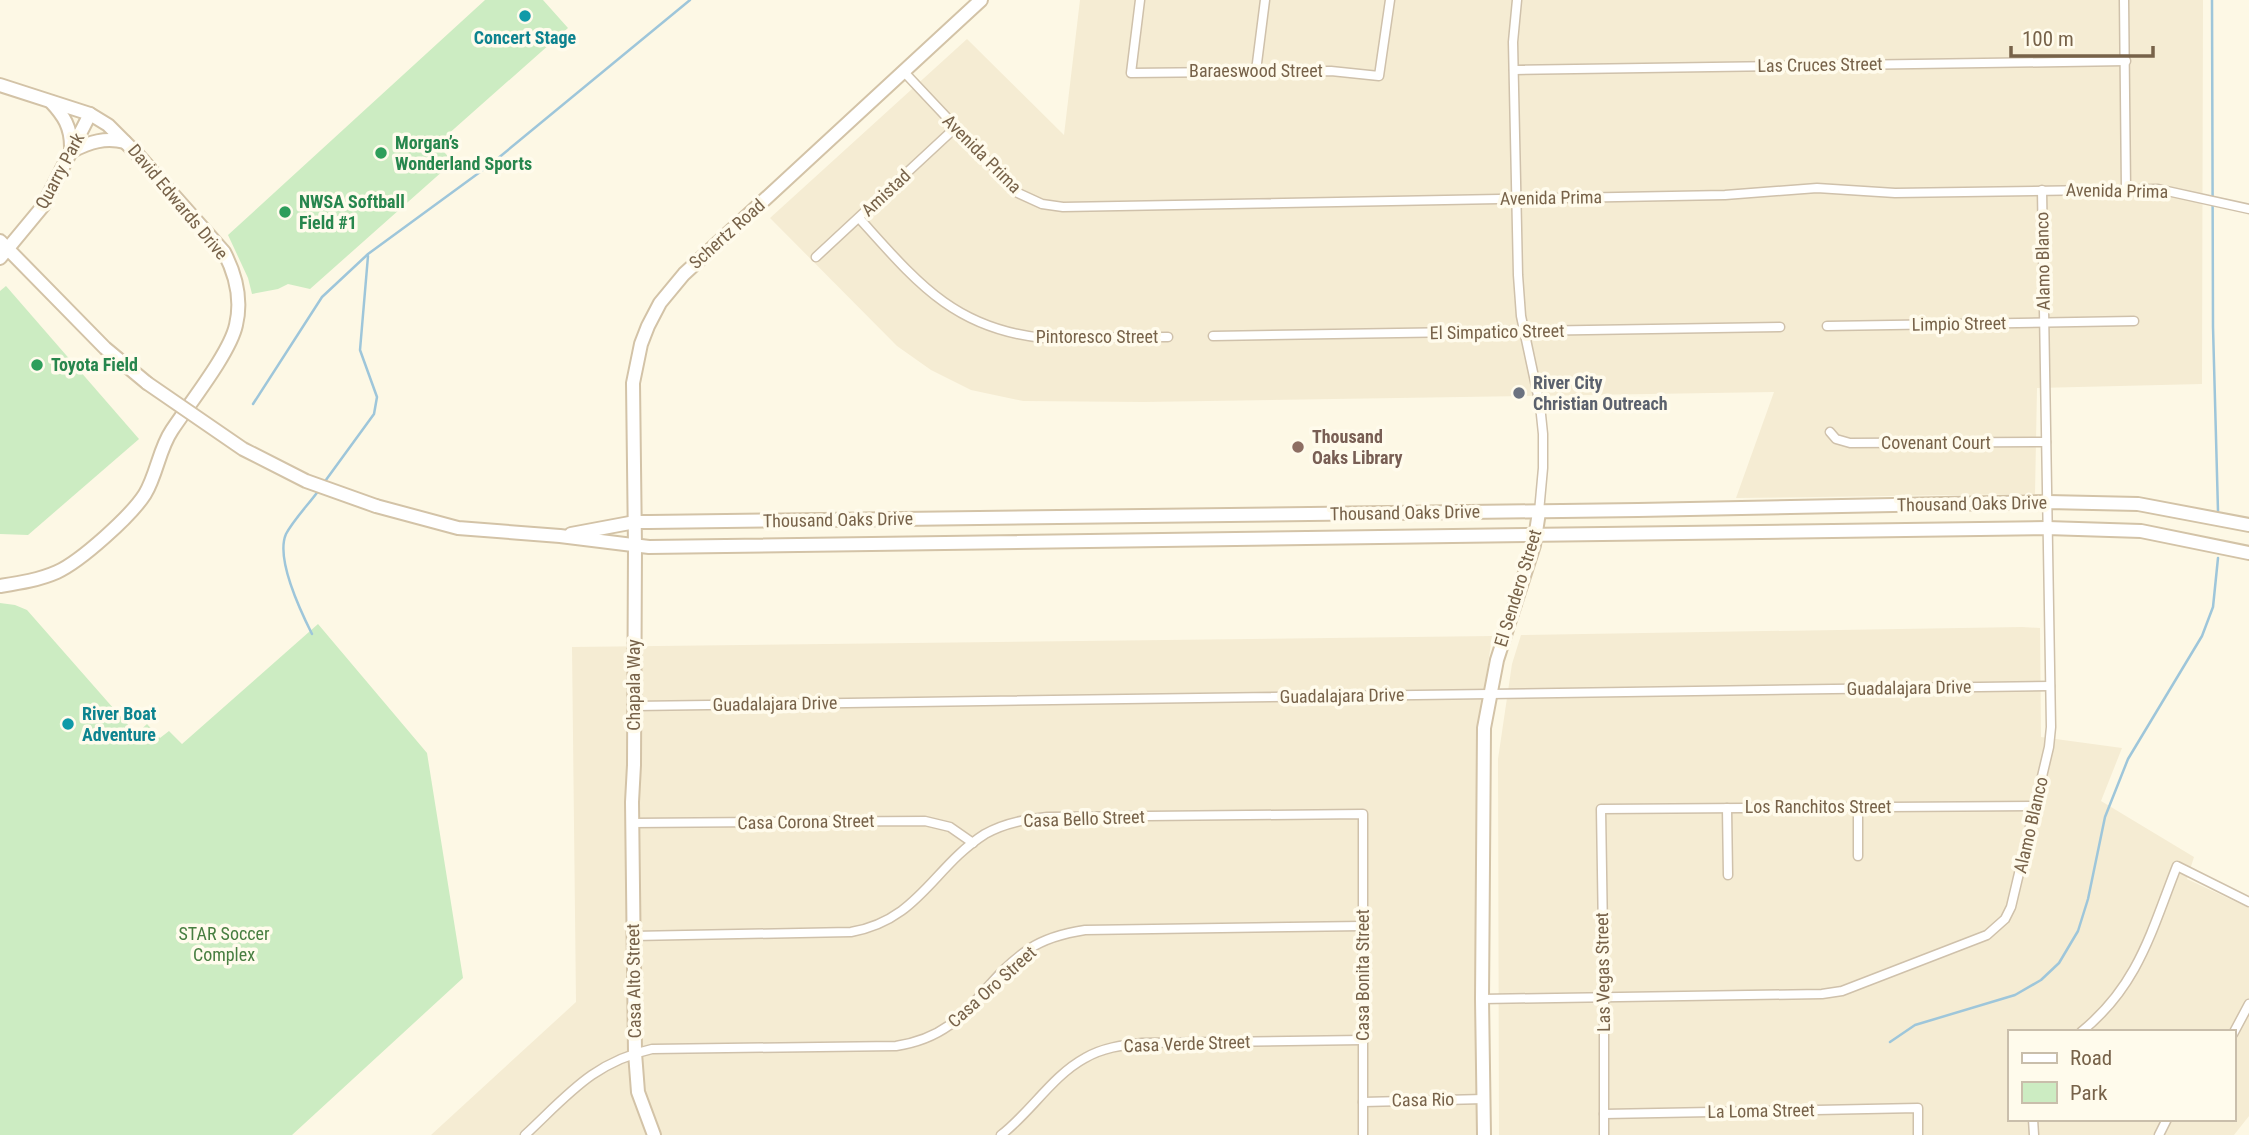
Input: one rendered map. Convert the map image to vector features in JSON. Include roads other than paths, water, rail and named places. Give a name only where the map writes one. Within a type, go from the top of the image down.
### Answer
[{"type":"main road","name":"Schertz Road","points":[[635,547],[633,383],[641,344],[660,303],[684,274],[981,0]]},
{"type":"main road","name":"David Edwards Drive","points":[[0,85],[90,114],[108,125],[224,253],[234,271],[239,301],[236,326],[220,358],[166,439],[156,472],[133,511],[60,571],[42,578],[0,586]]},
{"type":"main road","points":[[51,101],[69,126],[72,150],[99,140],[114,139],[127,143]]},
{"type":"main road","name":"Quarry Park","points":[[3,249],[43,206],[90,114]]},
{"type":"main road","name":"Thousand Oaks Drive","points":[[3,249],[105,348],[147,383],[243,449],[306,481],[376,506],[458,528],[560,536],[635,547],[2047,528],[2141,531],[2249,552]]},
{"type":"main road","name":"Thousand Oaks Drive","points":[[560,536],[635,522],[1539,512],[2048,502],[2138,505],[2249,525]]},
{"type":"main road","name":"El Sendero Street","points":[[1484,1135],[1484,728],[1489,694],[1503,638],[1536,536],[1539,512]]},
{"type":"main road","name":"Chapala Way","points":[[632,823],[635,547]]},
{"type":"main road","name":"Casa Alto Street","points":[[632,823],[635,1053],[638,1092],[654,1135]]},
{"type":"street","name":"Baraeswood Street","points":[[1140,0],[1131,73],[1331,71],[1379,76],[1390,0]]},
{"type":"street","points":[[1255,71],[1265,0]]},
{"type":"street","name":"El Sendero Street","points":[[1517,0],[1514,70],[1518,275],[1524,331],[1540,405],[1543,434],[1539,512]]},
{"type":"street","points":[[2124,0],[2126,189]]},
{"type":"street","name":"Las Cruces Street","points":[[1514,70],[2126,61]]},
{"type":"street","name":"Avenida Prima","points":[[904,72],[1018,193],[1030,200],[1053,205],[1725,195],[1817,188],[1895,192],[2158,188],[2249,209]]},
{"type":"street","name":"Amistad","points":[[816,257],[955,128]]},
{"type":"street","name":"Alamo Blanco","points":[[1482,999],[1832,993],[1855,988],[1987,935],[2005,919],[2011,907],[2049,747],[2052,707],[2042,190]]},
{"type":"street","name":"Pintoresco Street","points":[[859,218],[926,289],[961,314],[981,324],[1012,334],[1043,338],[1168,337]]},
{"type":"street","name":"Limpio Street","points":[[1827,326],[2134,321]]},
{"type":"street","name":"El Simpatico Street","points":[[1213,336],[1780,327]]},
{"type":"street","name":"Covenant Court","points":[[1830,432],[1836,439],[1850,443],[2046,442]]},
{"type":"street","name":"Guadalajara Drive","points":[[634,706],[2050,686]]},
{"type":"street","name":"Los Ranchitos Street","points":[[1601,809],[2035,806]]},
{"type":"street","points":[[1857,856],[1858,807]]},
{"type":"street","points":[[1727,808],[1728,875]]},
{"type":"street","name":"Las Vegas Street","points":[[1601,809],[1604,1135]]},
{"type":"street","name":"Casa Bello Street","points":[[633,936],[851,932],[873,927],[894,918],[918,898],[973,843],[1009,823],[1047,817],[1363,814]]},
{"type":"street","name":"Casa Bonita Street","points":[[1363,814],[1363,1135]]},
{"type":"street","name":"Casa Corona Street","points":[[632,823],[925,821],[950,827],[973,843]]},
{"type":"street","points":[[2083,1030],[2123,989],[2142,956],[2176,866],[2249,902]]},
{"type":"street","name":"Casa Oro Street","points":[[524,1135],[592,1073],[635,1053],[652,1049],[896,1046],[919,1041],[950,1026],[1028,950],[1073,932],[1363,926]]},
{"type":"street","points":[[2235,1030],[2249,1004]]},
{"type":"street","name":"Casa Verde Street","points":[[1001,1135],[1067,1070],[1086,1056],[1108,1048],[1142,1043],[1363,1040]]},
{"type":"street","name":"Casa Rio","points":[[1363,1101],[1484,1099]]},
{"type":"street","name":"La Loma Street","points":[[1604,1114],[1918,1108],[1918,1135]]},
{"type":"waterway","points":[[253,404],[322,297],[368,254],[491,164],[690,0]]},
{"type":"waterway","points":[[2212,0],[2213,327],[2218,511]]},
{"type":"waterway","points":[[323,484],[374,414],[377,397],[360,350],[368,256]]},
{"type":"waterway","points":[[312,634],[286,571],[284,545],[289,528],[319,490]]},
{"type":"waterway","points":[[1890,1042],[1915,1025],[2015,995],[2041,980],[2059,963],[2078,931],[2088,899],[2105,817],[2128,759],[2202,636],[2213,607],[2218,558]]},
{"type":"place","name":"Concert Stage","points":[[525,16]]},
{"type":"place","name":"Morgan’s Wonderland Sports","points":[[381,153]]},
{"type":"place","name":"NWSA Softball Field #1","points":[[285,212]]},
{"type":"place","name":"Toyota Field","points":[[37,365]]},
{"type":"place","name":"River City Christian Outreach","points":[[1519,393]]},
{"type":"place","name":"Thousand Oaks Library","points":[[1298,447]]},
{"type":"place","name":"River Boat Adventure","points":[[68,724]]},
{"type":"park label","name":"STAR Soccer Complex","points":[[224,944]]}]
